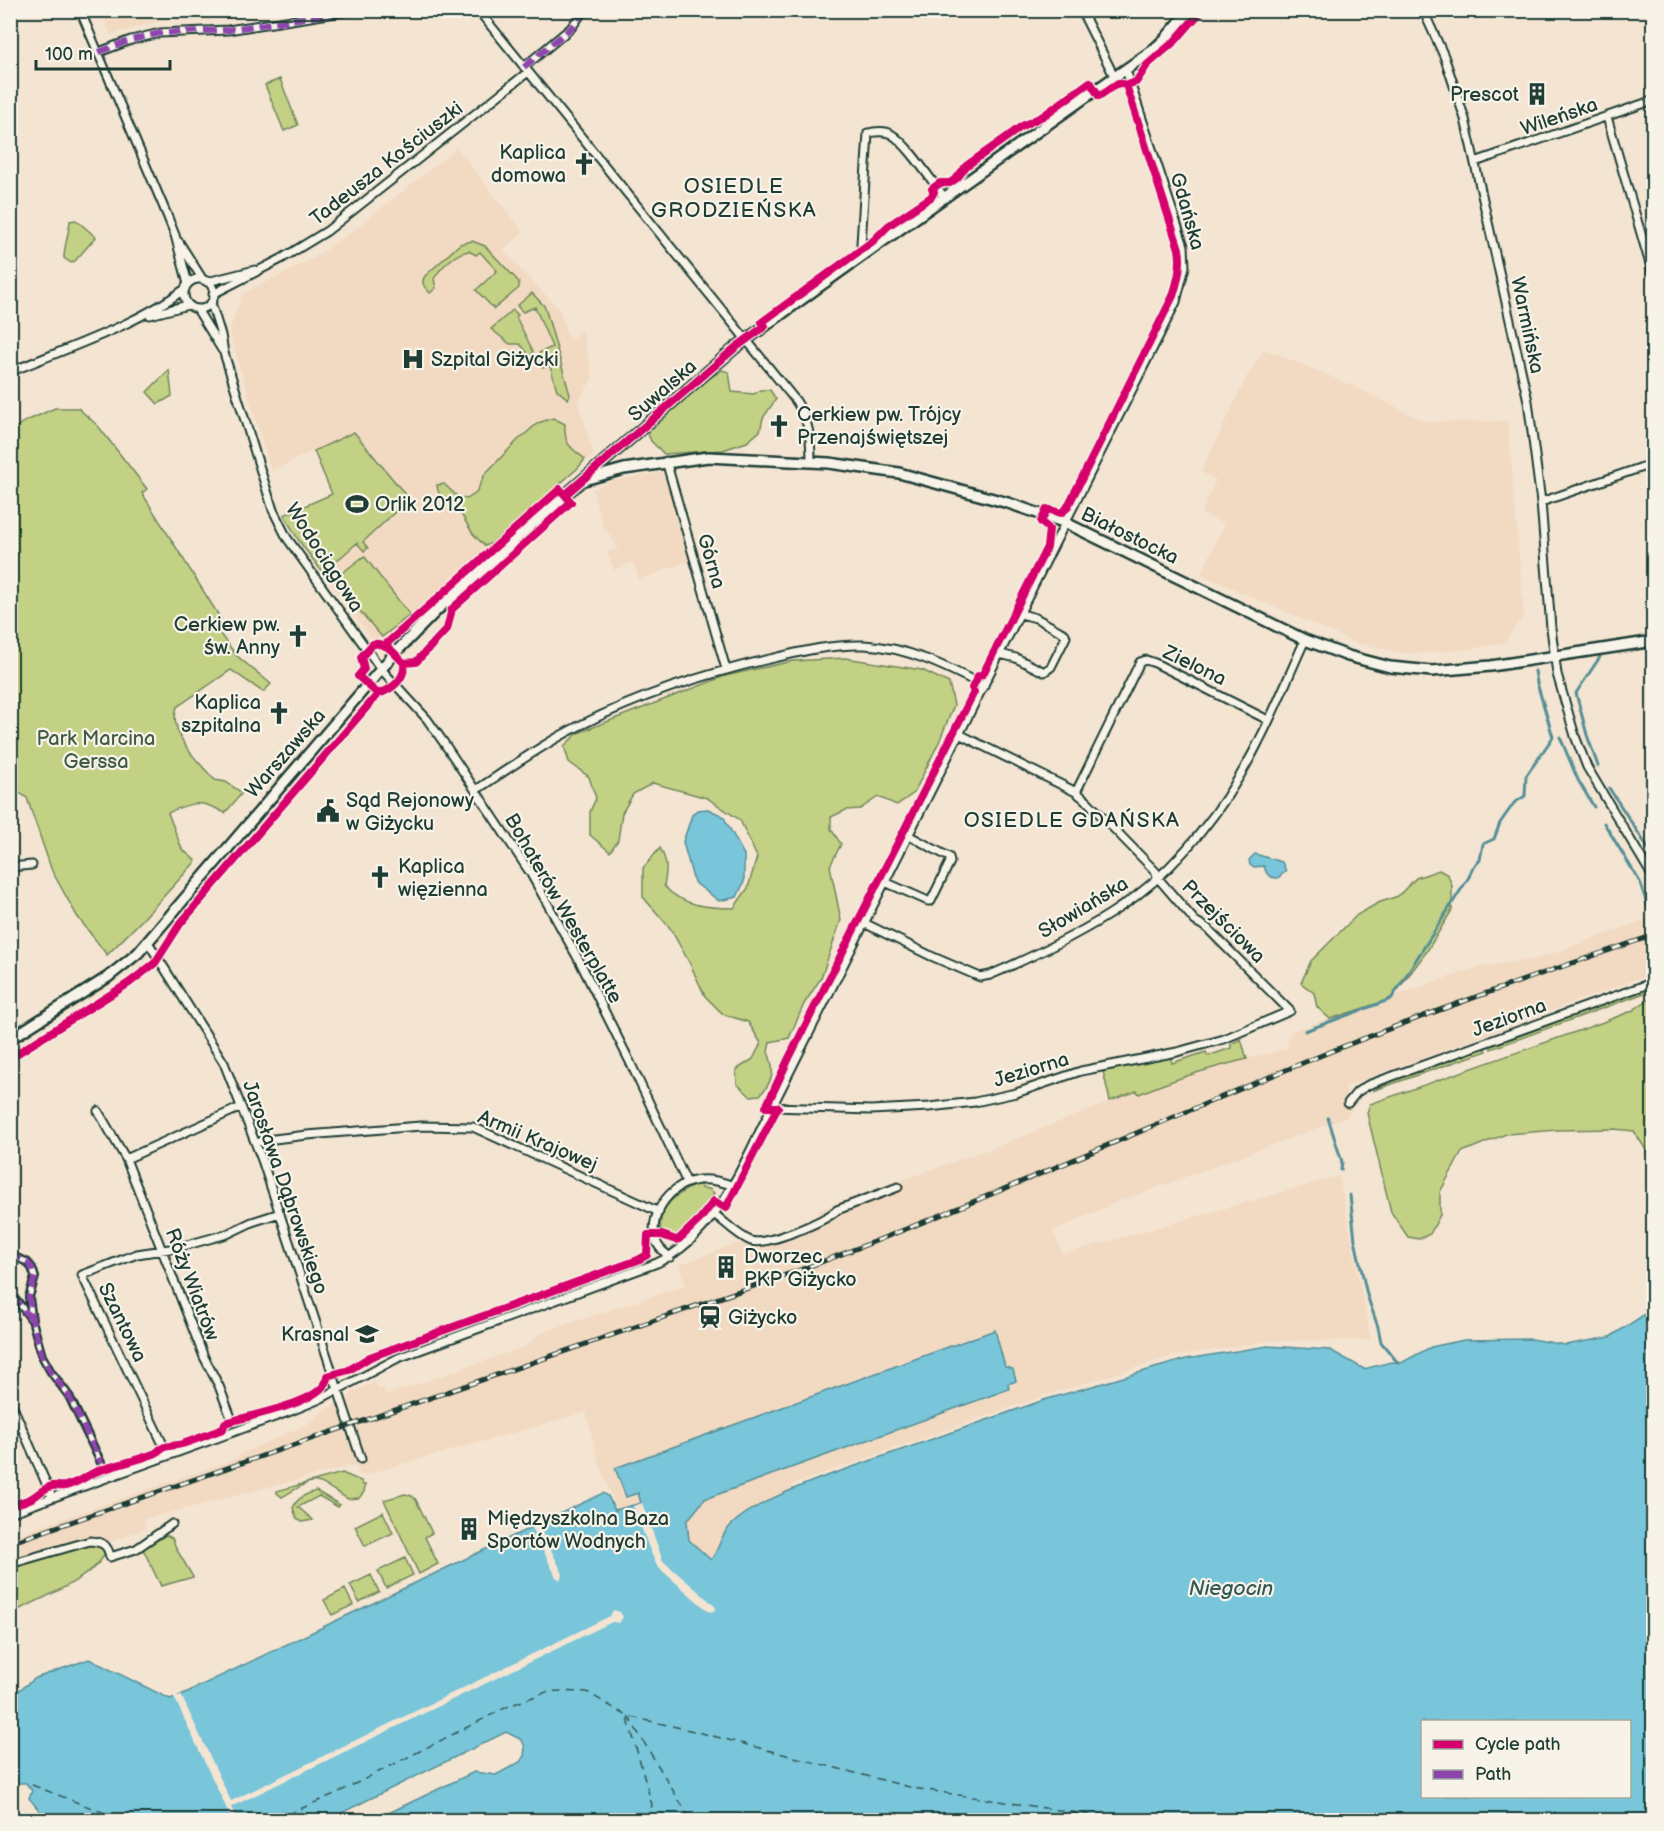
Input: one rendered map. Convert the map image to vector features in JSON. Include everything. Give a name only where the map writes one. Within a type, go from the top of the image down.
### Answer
[{"type":"street","points":[[80,10],[175,235],[205,281],[213,289],[210,303],[207,306],[197,309],[188,305],[185,300],[186,287],[175,235]]},
{"type":"street","points":[[99,52],[160,33],[228,30],[355,10]]},
{"type":"street","points":[[478,10],[803,412],[810,431],[811,462]]},
{"type":"street","name":"Tadeusza Kościuszki","points":[[213,294],[311,242],[343,220],[526,69],[571,28],[584,10]]},
{"type":"street","points":[[1081,10],[1115,78]]},
{"type":"street","name":"Suwalska","points":[[581,481],[746,341],[1126,70],[1165,39],[1190,10]]},
{"type":"street","name":"Warmińska","points":[[1423,10],[1451,77],[1475,162],[1528,401],[1541,502],[1554,656]]},
{"type":"street","name":"Gdańska","points":[[670,1257],[699,1232],[714,1214],[731,1185],[1021,614],[1176,302],[1185,267],[1184,246],[1126,70]]},
{"type":"street","name":"Wileńska","points":[[1475,162],[1653,100]]},
{"type":"street","points":[[1607,117],[1653,278]]},
{"type":"street","points":[[866,254],[861,243],[868,133],[880,131],[891,134],[901,142],[945,198]]},
{"type":"street","name":"Tadeusza Kościuszki","points":[[205,281],[258,269]]},
{"type":"street","points":[[10,372],[136,319],[169,301],[197,279],[205,281]]},
{"type":"street","name":"Wodociągowa","points":[[210,303],[266,489],[279,522],[317,580],[381,669]]},
{"type":"street","points":[[136,319],[188,305]]},
{"type":"street","name":"Wodociągowa","points":[[197,309],[224,353]]},
{"type":"street","name":"Białostocka","points":[[581,481],[624,469],[666,461],[708,457],[811,462],[899,473],[999,500],[1066,523],[1305,639],[1374,664],[1408,670],[1432,671],[1491,666],[1653,641]]},
{"type":"street","name":"Górna","points":[[666,461],[726,669]]},
{"type":"street","points":[[1541,502],[1653,463]]},
{"type":"street","name":"Warszawska","points":[[10,1039],[108,977],[148,942],[381,669],[436,610],[581,481]]},
{"type":"street","points":[[1000,654],[1016,658],[1044,672],[1051,667],[1066,638],[1065,634],[1036,618],[1021,614]]},
{"type":"street","name":"Słowiańska","points":[[864,923],[980,977],[990,975],[1023,960],[1120,908],[1157,877],[1194,840],[1225,800],[1268,720],[1305,639]]},
{"type":"street","points":[[476,790],[579,726],[639,701],[726,669],[834,646],[865,645],[933,660],[984,686]]},
{"type":"street","points":[[1554,656],[1571,723],[1587,767],[1653,879]]},
{"type":"street","name":"Zielona","points":[[1076,792],[1140,662],[1146,660],[1155,663],[1268,720]]},
{"type":"street","name":"Bohaterów Westerplatte","points":[[381,669],[427,719],[531,874],[580,962],[687,1183]]},
{"type":"street","name":"Przejściowa","points":[[959,734],[1076,792],[1156,872],[1157,877],[1195,921],[1208,928],[1290,1011]]},
{"type":"street","points":[[885,882],[931,901],[950,862],[949,857],[908,835]]},
{"type":"street","points":[[10,867],[32,865]]},
{"type":"street","name":"Jarosława Dąbrowskiego","points":[[148,942],[224,1063],[256,1143],[361,1459]]},
{"type":"street","name":"Jeziorna","points":[[1348,1103],[1357,1092],[1368,1085],[1653,982]]},
{"type":"street","name":"Jeziorna","points":[[772,1107],[871,1110],[975,1102],[1016,1093],[1081,1071],[1177,1052],[1224,1039],[1290,1011]]},
{"type":"street","points":[[126,1158],[242,1107]]},
{"type":"street","name":"Róży Wiatrów","points":[[98,1111],[126,1158],[204,1357],[219,1386],[232,1420]]},
{"type":"street","name":"Armii Krajowej","points":[[256,1143],[297,1136],[421,1126],[473,1126],[658,1212]]},
{"type":"street","points":[[10,1513],[291,1410],[337,1390],[398,1358],[670,1257],[657,1244],[656,1221],[658,1212],[674,1190],[687,1183],[705,1180],[731,1185]]},
{"type":"street","points":[[714,1214],[747,1239],[760,1242],[818,1223],[837,1210],[898,1187]]},
{"type":"street","name":"Szantowa","points":[[168,1455],[82,1275],[137,1254],[227,1234],[252,1222],[280,1213]]},
{"type":"street","points":[[10,1255],[27,1262],[32,1268],[35,1277],[29,1297],[32,1320],[42,1356],[69,1396],[103,1467]]},
{"type":"street","points":[[10,1300],[18,1302],[32,1320]]},
{"type":"street","points":[[10,1400],[52,1497]]},
{"type":"street","points":[[10,1564],[90,1541],[104,1543],[110,1557],[136,1549],[172,1524]]},
{"type":"shaded area","points":[[224,10],[225,13],[208,21],[166,19],[111,35],[100,11]]},
{"type":"shaded area","name":"Szpital Giżycki","points":[[457,148],[523,232],[503,251],[560,310],[569,341],[582,330],[593,377],[578,403],[594,455],[484,550],[387,641],[372,640],[323,573],[357,543],[364,551],[368,548],[363,542],[409,499],[354,432],[271,471],[229,331],[243,293],[317,256],[354,230]]},
{"type":"shaded area","points":[[1265,349],[1353,386],[1426,422],[1508,421],[1524,615],[1504,643],[1470,649],[1409,654],[1355,643],[1201,574],[1224,524],[1201,513],[1216,480],[1201,472],[1246,378]]},
{"type":"shaded area","points":[[666,472],[690,556],[688,561],[639,580],[633,562],[614,570],[607,553],[618,547],[603,526],[592,489],[615,480]]},
{"type":"shaded area","points":[[1653,917],[1653,973],[1345,1087],[1352,1108],[1347,1117],[1115,1203],[1053,1231],[1063,1254],[1339,1176],[1371,1340],[1268,1341],[1171,1357],[1043,1396],[794,1484],[737,1554],[675,1596],[626,1531],[598,1461],[586,1412],[361,1476],[355,1465],[145,1519],[145,1529],[96,1547],[11,1568],[10,1537],[236,1459],[242,1453],[310,1423],[324,1410],[350,1398],[353,1391],[376,1382],[378,1389],[383,1388],[386,1395],[527,1346],[540,1333],[686,1285],[679,1265],[757,1236],[762,1239],[793,1228],[793,1226],[820,1216],[818,1210],[995,1147],[1138,1091],[1139,1093],[1170,1080],[1211,1068],[1286,1049],[1290,1032],[1478,967],[1537,959]]},
{"type":"green space","points":[[280,79],[298,125],[284,131],[265,85]]},
{"type":"green space","points":[[76,220],[96,237],[71,263],[64,258],[64,253],[70,221]]},
{"type":"green space","points":[[472,241],[485,246],[519,282],[519,288],[494,309],[476,290],[497,271],[480,252],[476,255],[469,251],[464,252],[449,261],[434,279],[436,288],[430,293],[424,285],[425,276],[460,244]]},
{"type":"green space","points":[[532,293],[545,307],[570,395],[568,399],[557,390],[550,366],[542,368],[538,363],[539,353],[552,347],[535,307],[523,312],[517,306]]},
{"type":"green space","points":[[513,310],[518,315],[516,317],[533,351],[531,357],[520,344],[510,344],[491,329]]},
{"type":"green space","points":[[169,370],[172,396],[158,404],[147,392]]},
{"type":"green space","points":[[722,370],[729,372],[732,392],[754,394],[760,390],[770,390],[776,399],[763,418],[760,431],[747,442],[723,450],[664,454],[651,441],[648,434],[653,425]]},
{"type":"green space","name":"Park Marcina Gerssa","points":[[55,408],[78,408],[98,426],[147,489],[142,493],[221,619],[213,625],[237,656],[271,684],[263,692],[231,670],[177,707],[176,727],[186,747],[215,780],[226,782],[242,793],[225,813],[203,804],[190,804],[168,813],[182,849],[196,861],[107,955],[77,916],[52,871],[27,798],[11,787],[10,432],[22,423]]},
{"type":"green space","points":[[553,418],[565,424],[569,445],[585,459],[578,468],[492,543],[485,546],[473,534],[455,504],[440,495],[437,485],[444,484],[458,497],[467,499],[476,493],[485,474],[517,441],[538,423]]},
{"type":"green space","name":"Orlik 2012","points":[[354,432],[409,499],[363,542],[368,548],[364,551],[357,543],[323,573],[299,541],[284,515],[332,494],[314,451]]},
{"type":"green space","points":[[364,556],[410,615],[382,637],[333,580]]},
{"type":"green space","points":[[845,658],[922,670],[949,683],[954,705],[914,793],[897,805],[878,797],[860,809],[846,810],[831,817],[831,829],[841,844],[830,866],[841,920],[821,978],[804,1004],[789,1038],[770,1042],[768,1052],[772,1064],[771,1080],[760,1095],[750,1096],[737,1084],[736,1070],[753,1059],[761,1043],[748,1022],[723,1014],[705,996],[670,928],[643,897],[643,868],[660,848],[666,866],[664,886],[671,893],[687,902],[734,908],[748,888],[757,857],[740,820],[707,798],[653,783],[633,794],[622,813],[618,840],[610,852],[590,835],[590,812],[596,798],[589,777],[569,762],[564,746],[578,733],[725,676],[793,661]]},
{"type":"green space","points":[[1439,870],[1448,875],[1452,886],[1452,910],[1427,951],[1391,999],[1330,1019],[1317,1007],[1314,993],[1301,983],[1311,961],[1357,915],[1378,903],[1398,896],[1416,878]]},
{"type":"green space","points":[[1653,986],[1653,990],[1491,1049],[1491,1046]]},
{"type":"green space","points":[[1653,996],[1653,1161],[1634,1131],[1557,1130],[1506,1134],[1462,1152],[1440,1192],[1440,1215],[1430,1234],[1419,1239],[1408,1237],[1391,1212],[1367,1113],[1370,1104],[1598,1024],[1632,1011]]},
{"type":"green space","points":[[1241,1039],[1247,1059],[1192,1074],[1139,1094],[1137,1091],[1110,1101],[1103,1071],[1170,1057],[1172,1063],[1206,1052],[1208,1056],[1231,1048],[1231,1044]]},
{"type":"green space","points":[[1484,1048],[1487,1051],[1372,1091],[1397,1079]]},
{"type":"green space","points":[[695,1185],[701,1185],[701,1188],[709,1189],[714,1193],[698,1216],[677,1237],[660,1229],[666,1207],[681,1193]]},
{"type":"green space","points":[[342,1473],[365,1485],[364,1492],[359,1498],[348,1499],[316,1482],[303,1485],[282,1497],[277,1493],[277,1491]]},
{"type":"green space","points":[[316,1491],[340,1505],[338,1507],[319,1496],[298,1507],[313,1520],[302,1522],[297,1519],[293,1508],[302,1497]]},
{"type":"green space","points":[[405,1494],[416,1500],[432,1533],[425,1537],[438,1564],[419,1574],[384,1500]]},
{"type":"green space","points":[[383,1512],[393,1533],[365,1546],[355,1526]]},
{"type":"green space","points":[[166,1535],[172,1538],[193,1577],[161,1586],[143,1549]]},
{"type":"green space","points":[[91,1544],[105,1549],[102,1558],[93,1568],[66,1587],[11,1613],[10,1567]]},
{"type":"green space","points":[[405,1558],[413,1575],[386,1588],[378,1571]]},
{"type":"green space","points":[[371,1575],[379,1592],[359,1602],[350,1585]]},
{"type":"green space","points":[[345,1589],[353,1605],[332,1615],[324,1600]]},
{"type":"water","points":[[708,809],[723,816],[744,855],[744,882],[737,897],[719,901],[694,882],[683,842],[692,815],[697,810]]},
{"type":"water","points":[[1255,854],[1282,862],[1286,871],[1275,878],[1268,875],[1264,866],[1253,867],[1249,860]]},
{"type":"water","name":"Niegocin","points":[[1653,1309],[1653,1820],[374,1820],[474,1772],[496,1775],[520,1762],[524,1756],[525,1747],[522,1740],[506,1732],[327,1820],[47,1820],[29,1798],[32,1791],[26,1783],[19,1783],[11,1773],[11,1696],[36,1678],[89,1659],[170,1699],[603,1493],[608,1496],[615,1510],[641,1503],[638,1493],[626,1497],[615,1468],[995,1330],[1005,1367],[1013,1369],[1016,1381],[1008,1384],[1009,1389],[705,1499],[687,1521],[689,1540],[711,1560],[726,1531],[744,1514],[798,1487],[1044,1400],[1186,1359],[1268,1346],[1330,1350],[1364,1369],[1391,1362],[1401,1363],[1431,1347],[1464,1340],[1532,1339],[1565,1345],[1610,1337]]},
{"type":"pier","points":[[642,1503],[663,1561],[713,1604],[715,1610],[710,1612],[707,1610],[658,1567],[633,1506]]},
{"type":"pier","points":[[538,1524],[563,1574],[560,1580],[556,1577],[532,1527]]},
{"type":"pier","points":[[613,1610],[620,1612],[623,1617],[619,1623],[612,1622],[231,1807],[237,1820],[232,1820],[173,1695],[177,1693],[178,1696],[181,1695],[231,1801],[610,1616]]},
{"type":"waterway","points":[[1598,766],[1576,693],[1600,657]]},
{"type":"waterway","points":[[1305,1031],[1391,999],[1472,869],[1480,860],[1483,844],[1494,839],[1500,823],[1514,803],[1525,796],[1526,776],[1553,737],[1535,671]]},
{"type":"waterway","points":[[1560,737],[1578,780],[1594,807]]},
{"type":"waterway","points":[[1609,788],[1654,857]]},
{"type":"waterway","points":[[1604,823],[1640,882],[1651,917]]},
{"type":"waterway","points":[[1328,1118],[1342,1162],[1341,1170]]},
{"type":"waterway","points":[[1350,1195],[1355,1240],[1367,1295],[1381,1342],[1398,1363]]},
{"type":"ferry route","points":[[275,1820],[339,1792],[509,1706],[549,1691],[587,1692],[627,1716],[694,1731],[913,1788],[1124,1820]]},
{"type":"ferry route","points":[[628,1716],[691,1820]]},
{"type":"ferry route","points":[[628,1719],[652,1805],[648,1820]]},
{"type":"ferry route","points":[[32,1785],[123,1820]]},
{"type":"railway","points":[[10,1543],[797,1271],[999,1191],[1332,1051],[1654,935]]},
{"type":"marked path","points":[[99,52],[131,40],[160,33],[228,30],[355,10]]},
{"type":"marked path","points":[[524,67],[571,28],[584,10]]},
{"type":"marked path","points":[[10,1255],[27,1262],[32,1268],[35,1277],[29,1297],[32,1320],[42,1356],[69,1396],[103,1467]]},
{"type":"marked path","points":[[10,1300],[18,1302],[30,1318]]},
{"type":"cycle path","points":[[762,322],[873,241],[888,226],[931,197],[934,192],[932,189],[940,183],[950,183],[966,166],[1090,82],[1099,96],[1118,83],[1126,85],[1136,82],[1147,65],[1175,41],[1202,10]]},
{"type":"cycle path","points":[[10,1506],[32,1498],[49,1487],[70,1485],[98,1471],[149,1456],[165,1447],[182,1444],[223,1429],[225,1423],[300,1401],[314,1394],[324,1385],[327,1376],[349,1370],[370,1357],[638,1260],[647,1255],[648,1235],[679,1239],[700,1219],[714,1201],[726,1208],[778,1107],[766,1107],[789,1058],[974,692],[972,688],[978,676],[983,674],[1047,547],[1049,529],[1041,522],[1047,509],[1061,513],[1067,508],[1173,296],[1179,272],[1179,249],[1126,85]]},
{"type":"cycle path","points":[[565,495],[735,348],[765,326]]},
{"type":"cycle path","points":[[385,645],[560,489],[571,502],[452,609],[447,629],[416,662],[404,663]]},
{"type":"cycle path","points":[[10,1058],[129,983],[155,963],[180,924],[378,694],[388,690],[400,679],[404,663],[387,647],[373,644],[361,657],[364,669],[358,676],[378,694]]},
{"type":"place","name":"Prescot","points":[[1537,94]]},
{"type":"place","name":"Kaplica domowa","points":[[584,164]]},
{"type":"place","name":"Szpital Giżycki","points":[[413,359]]},
{"type":"place","name":"Cerkiew pw. Trójcy Przenajświętszej","points":[[779,426]]},
{"type":"place","name":"Orlik 2012","points":[[357,504]]},
{"type":"place","name":"Cerkiew pw. św. Anny","points":[[298,636]]},
{"type":"place","name":"Kaplica szpitalna","points":[[279,713]]},
{"type":"place","name":"Sąd Rejonowy w Giżycku","points":[[328,811]]},
{"type":"place","name":"Kaplica więzienna","points":[[380,877]]},
{"type":"place","name":"Dworzec PKP Giżycko","points":[[726,1267]]},
{"type":"place","name":"Giżycko","points":[[710,1317]]},
{"type":"place","name":"Krasnal","points":[[367,1334]]},
{"type":"place","name":"Międzyszkolna Baza Sportów Wodnych","points":[[469,1529]]},
{"type":"district","name":"OSIEDLE GRODZIEŃSKA","points":[[734,198]]},
{"type":"district","name":"OSIEDLE GDAŃSKA","points":[[1072,820]]}]
